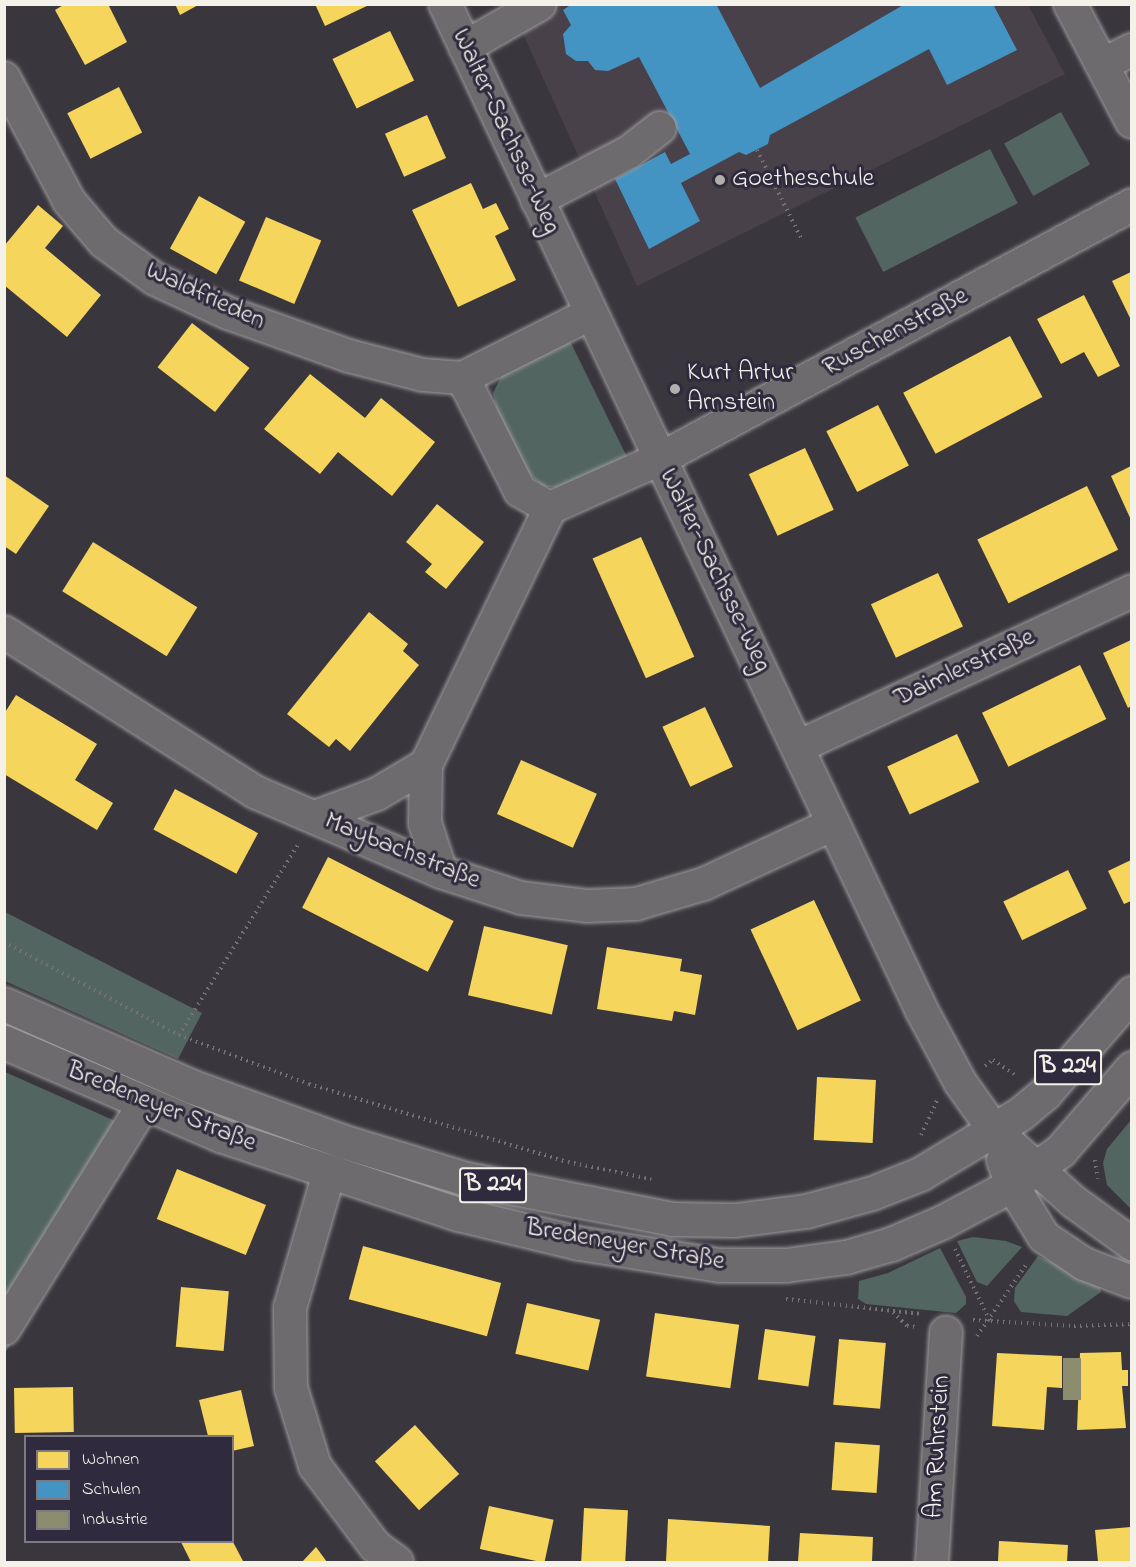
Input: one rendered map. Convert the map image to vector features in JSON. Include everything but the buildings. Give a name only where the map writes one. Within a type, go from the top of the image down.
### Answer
[{"type":"main road","name":"B 224","points":[[994,1130],[1045,1093],[1131,993]]},
{"type":"main road","name":"Bredeneyer Straße","points":[[4,1004],[193,1087],[345,1142],[467,1179],[672,1220],[735,1220],[806,1211],[872,1193],[920,1174],[994,1130]]},
{"type":"main road","name":"Bredeneyer Straße","points":[[4,1042],[144,1104],[329,1173],[458,1214],[579,1243],[719,1265],[786,1265],[857,1254],[942,1222],[1024,1177]]},
{"type":"main road","name":"B 224","points":[[1024,1177],[1068,1143],[1131,1068]]},
{"type":"street","name":"Walter-Sachsse-Weg","points":[[445,4],[922,1011],[960,1082],[994,1130]]},
{"type":"street","points":[[465,47],[540,4]]},
{"type":"street","points":[[1070,4],[1131,122]]},
{"type":"street","points":[[1102,65],[1131,50]]},
{"type":"street","name":"Waldfrieden","points":[[4,78],[69,201],[104,242],[155,279],[228,313],[349,357],[423,375],[463,378]]},
{"type":"street","points":[[537,200],[629,152],[660,128]]},
{"type":"street","name":"Ruschenstraße","points":[[660,459],[1113,218],[1131,205]]},
{"type":"street","points":[[550,508],[520,491],[463,378],[590,314]]},
{"type":"street","points":[[441,872],[425,823],[426,765],[550,508],[660,459]]},
{"type":"street","name":"Daimlerstraße","points":[[798,747],[1131,591]]},
{"type":"street","name":"Maybachstraße","points":[[4,632],[255,792],[441,872],[521,898],[587,906],[636,904],[704,884],[833,824]]},
{"type":"street","points":[[315,817],[377,794],[426,765]]},
{"type":"street","points":[[4,1329],[144,1104]]},
{"type":"street","points":[[994,1130],[1024,1177],[1044,1238],[1084,1264],[1131,1282]]},
{"type":"street","points":[[329,1173],[290,1308],[291,1388],[315,1466],[375,1546],[397,1563]]},
{"type":"street","points":[[1024,1177],[1131,1244]]},
{"type":"street","name":"Am Ruhrstein","points":[[932,1563],[947,1322]]},
{"type":"path","points":[[757,150],[802,240]]},
{"type":"path","points":[[179,1035],[315,817]]},
{"type":"path","points":[[4,942],[179,1035],[331,1091],[568,1162],[655,1180]]},
{"type":"path","points":[[993,1060],[1022,1079]]},
{"type":"path","points":[[918,1139],[939,1095],[960,1082]]},
{"type":"path","points":[[1100,1152],[1095,1160],[1101,1185]]},
{"type":"path","points":[[952,1244],[990,1321]]},
{"type":"path","points":[[990,1321],[1035,1251]]},
{"type":"path","points":[[775,1298],[947,1322],[1131,1324]]},
{"type":"shaded area","name":"Goetheschule","points":[[510,5],[1028,5],[1065,74],[637,286]]},
{"type":"shaded area","points":[[1061,112],[1090,164],[1033,196],[1004,144]]},
{"type":"shaded area","points":[[990,149],[1018,203],[883,272],[855,218]]},
{"type":"shaded area","points":[[569,339],[629,461],[563,489],[543,486],[523,469],[500,423],[493,393],[505,369]]},
{"type":"shaded area","points":[[5,912],[202,1013],[178,1059],[5,981]]},
{"type":"shaded area","points":[[5,1072],[140,1132],[5,1353]]},
{"type":"shaded area","points":[[1131,1120],[1131,1209],[1107,1185],[1103,1163],[1107,1149]]},
{"type":"shaded area","points":[[973,1237],[1006,1241],[1022,1247],[987,1286],[977,1282],[957,1241]]},
{"type":"shaded area","points":[[940,1248],[966,1297],[966,1304],[956,1313],[866,1304],[858,1299],[859,1281],[888,1273]]},
{"type":"shaded area","points":[[1038,1256],[1099,1284],[1101,1292],[1067,1316],[1021,1312],[1014,1301],[1015,1288]]},
{"type":"place","name":"Goetheschule","points":[[720,180]]},
{"type":"place","name":"Kurt Artur Arnstein","points":[[675,389]]}]
